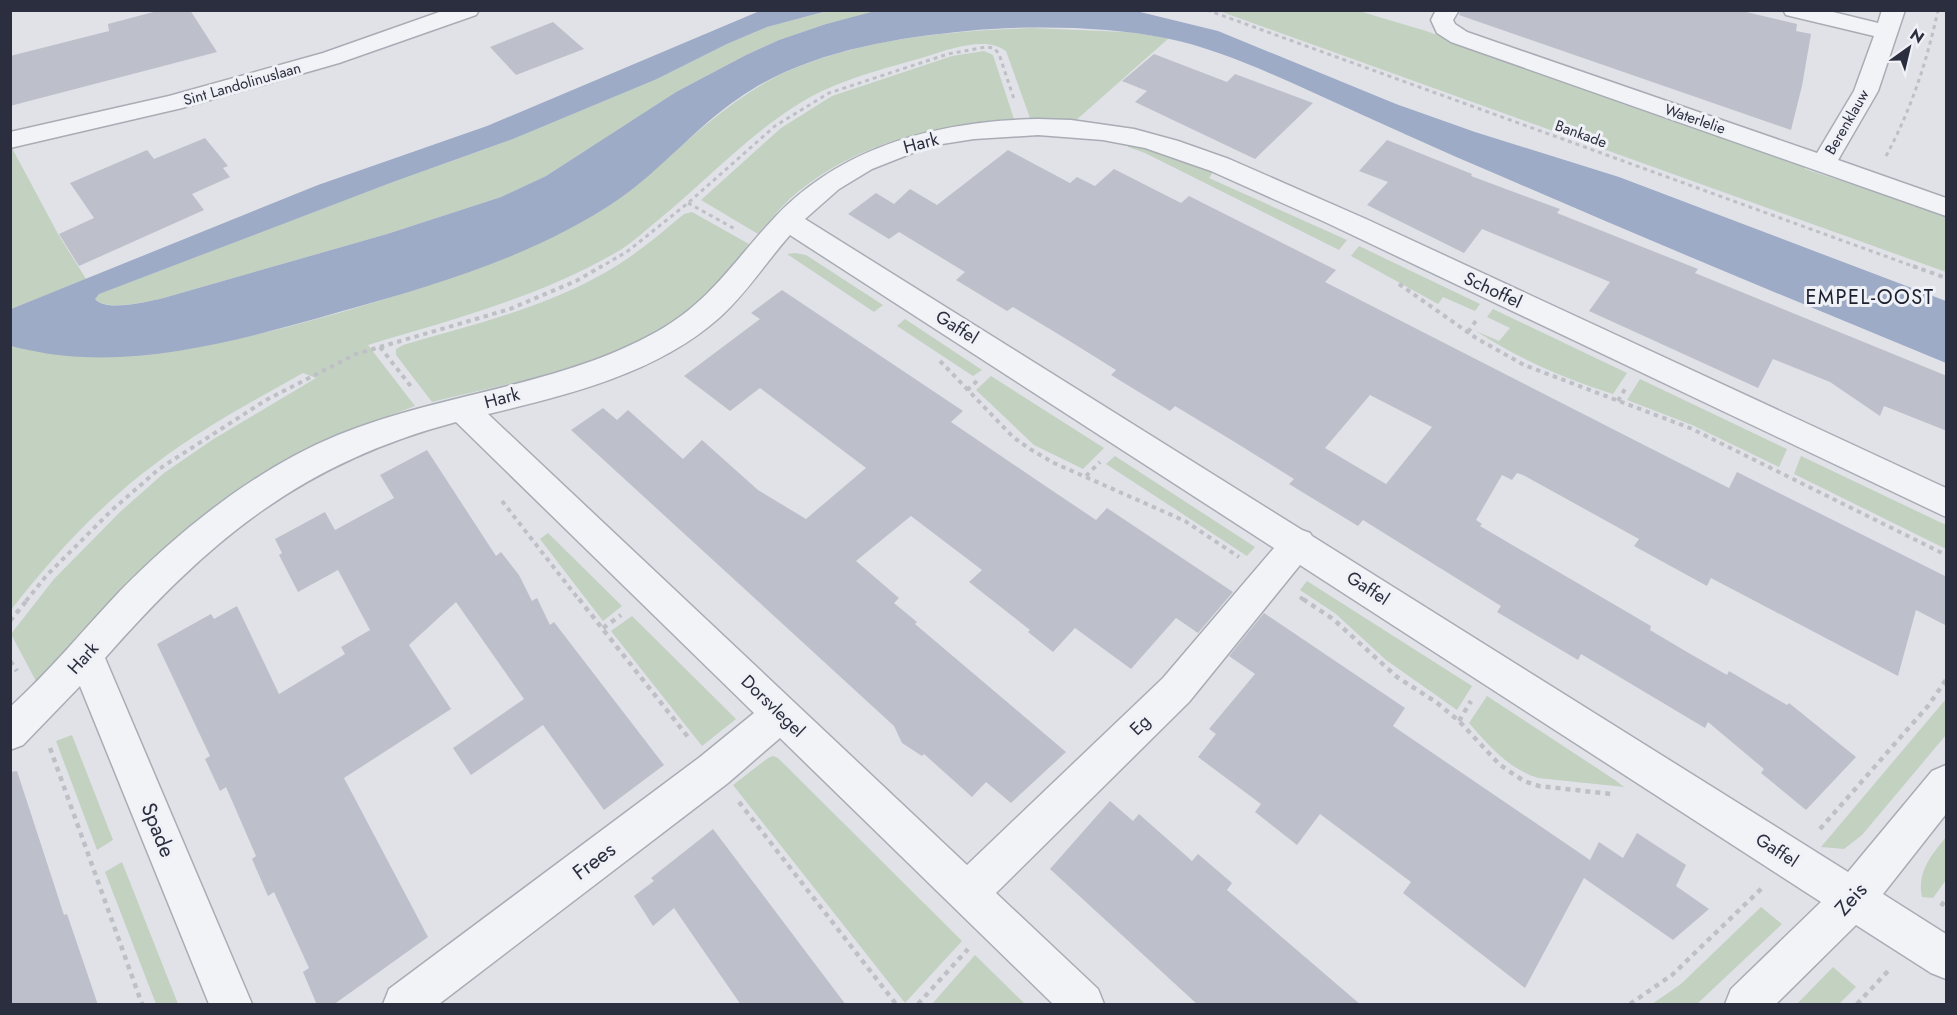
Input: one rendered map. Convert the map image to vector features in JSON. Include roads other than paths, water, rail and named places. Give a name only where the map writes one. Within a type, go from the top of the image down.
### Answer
[{"type":"street","name":"Sint Landolinuslaan","points":[[10,140],[173,104],[331,58],[468,10]]},
{"type":"street","points":[[1794,10],[1891,21]]},
{"type":"street","name":"Waterlelie","points":[[1446,20],[1459,37],[1947,207]]},
{"type":"street","name":"Berenklauw","points":[[1823,164],[1866,91],[1891,21]]},
{"type":"street","name":"Hark","points":[[10,732],[86,656],[137,598],[244,503],[343,446],[448,411],[585,375],[631,358],[672,338],[711,310],[810,197],[877,156],[914,143],[951,135],[1024,128]]},
{"type":"street","name":"Schoffel","points":[[1024,128],[1096,131],[1165,145],[1198,155],[1374,234],[1947,503]]},
{"type":"street","name":"Gaffel","points":[[788,220],[1947,958]]},
{"type":"street","name":"Dorsvlegel","points":[[448,411],[781,714],[1083,1005]]},
{"type":"street","name":"Eg","points":[[967,893],[1176,690],[1298,543]]},
{"type":"street","name":"Spade","points":[[86,656],[230,1005]]},
{"type":"street","name":"Frees","points":[[404,1005],[714,770],[781,714]]},
{"type":"street","name":"Zeis","points":[[1746,1005],[1853,898],[1947,784]]},
{"type":"water","points":[[762,10],[827,11],[767,27],[657,79],[513,139],[393,182],[99,294],[95,299],[100,303],[116,306],[160,299],[387,234],[501,197],[546,176],[676,92],[779,40],[826,24],[879,10],[1132,10],[1218,31],[1396,104],[1475,132],[1619,177],[1946,301],[1946,363],[1613,224],[1222,54],[1184,42],[1142,34],[1041,27],[938,34],[878,43],[819,59],[791,70],[764,82],[723,109],[650,175],[619,199],[587,219],[519,253],[412,291],[277,329],[179,351],[115,357],[83,357],[11,346],[11,309],[318,185],[487,126]]},
{"type":"district","name":"EMPEL-OOST","points":[[1870,297]]}]
